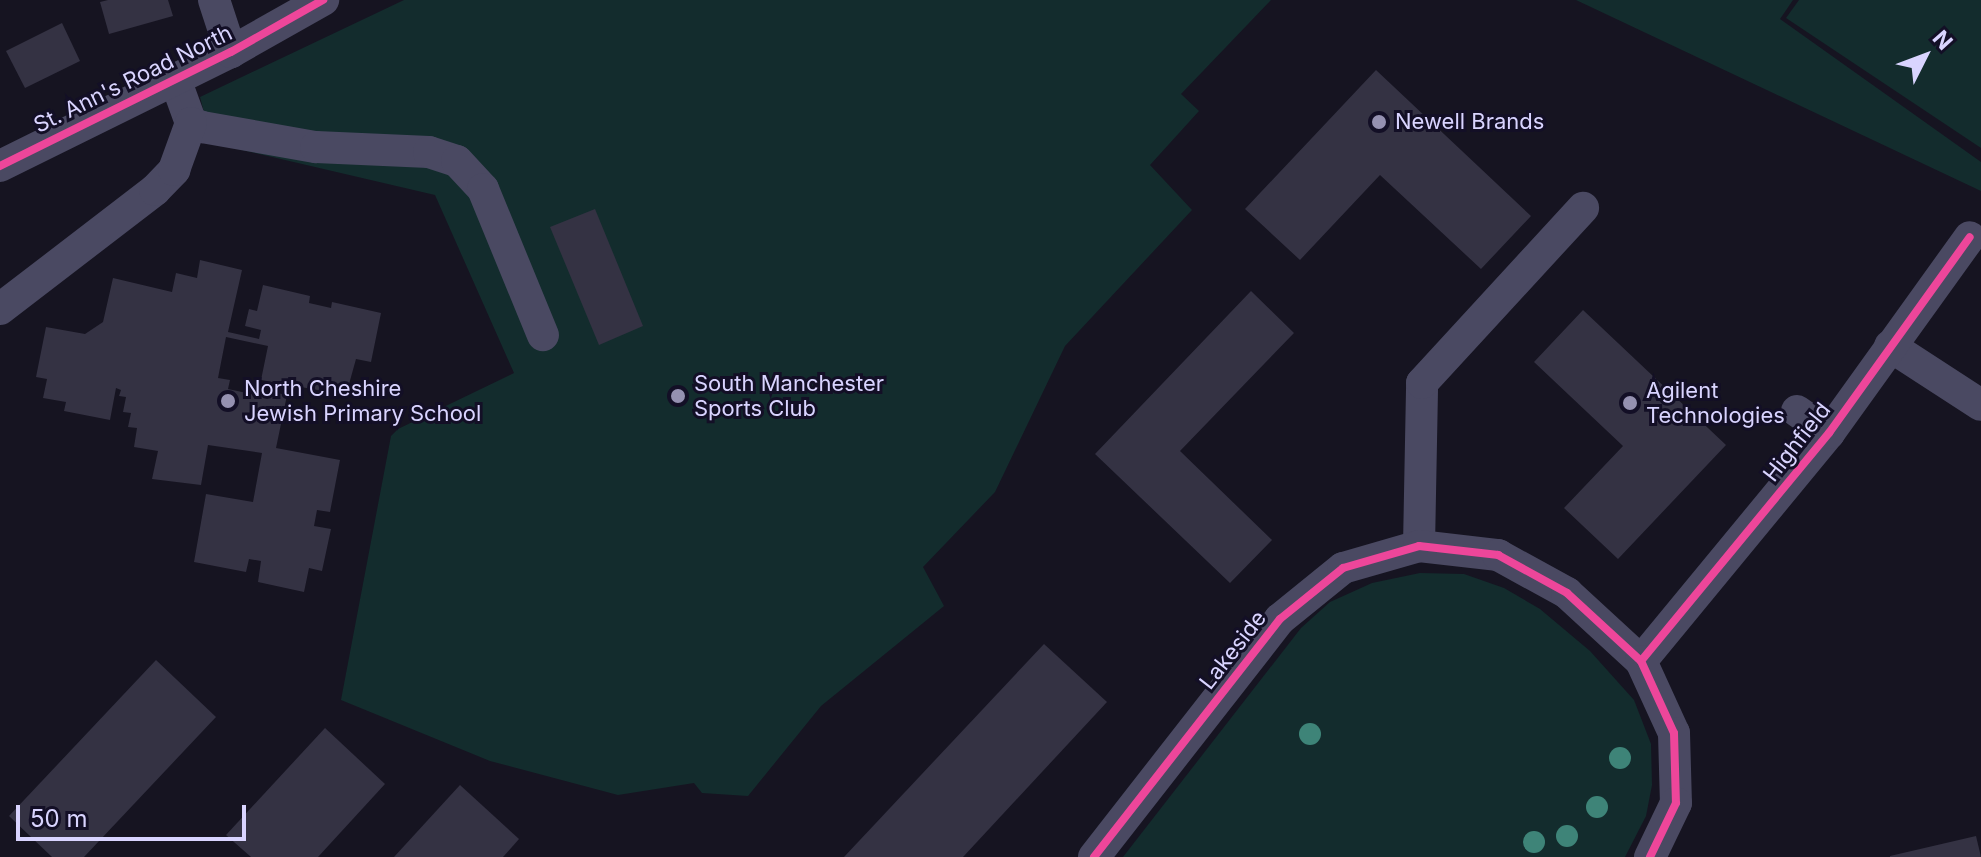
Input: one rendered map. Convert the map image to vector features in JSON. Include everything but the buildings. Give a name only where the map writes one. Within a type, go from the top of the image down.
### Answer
[{"type":"street","points":[[214,0],[231,52]]},
{"type":"street","name":"St. Ann's Road North","points":[[0,166],[231,52],[323,0]]},
{"type":"street","points":[[0,309],[155,190],[174,170],[191,123],[175,79]]},
{"type":"street","points":[[191,123],[316,147],[429,152],[457,161],[483,189],[543,335]]},
{"type":"street","points":[[1419,546],[1422,383],[1583,208]]},
{"type":"street","name":"Highfield","points":[[1641,661],[1829,433],[1890,346],[1970,251]]},
{"type":"street","points":[[1890,346],[1978,397]]},
{"type":"street","points":[[1797,411],[1829,433]]},
{"type":"street","name":"Lakeside","points":[[1094,857],[1280,619],[1343,568],[1419,546],[1498,555],[1567,593],[1641,661],[1674,733],[1676,803],[1650,857]]},
{"type":"green space","name":"South Manchester Sports Club","points":[[404,0],[1271,0],[1181,94],[1199,111],[1150,165],[1192,210],[1065,346],[995,492],[923,567],[944,606],[821,706],[748,796],[702,793],[694,783],[618,795],[490,761],[341,700],[391,436],[398,429],[514,373],[435,195],[212,143],[200,97]]},
{"type":"green space","points":[[1576,0],[1793,0],[1780,19],[1981,162],[1981,191]]},
{"type":"green space","points":[[1799,0],[1981,0],[1981,148],[1786,18]]},
{"type":"green space","points":[[1420,573],[1464,574],[1504,588],[1540,609],[1590,651],[1634,700],[1651,744],[1652,785],[1646,816],[1625,857],[1123,857],[1301,628],[1330,602],[1372,583]]},
{"type":"cycle path","points":[[0,166],[231,52],[323,0]]},
{"type":"cycle path","points":[[1641,661],[1829,433],[1970,237]]},
{"type":"cycle path","points":[[1094,857],[1280,619],[1343,568],[1419,546],[1498,555],[1567,593],[1641,661],[1674,733],[1676,803],[1650,857]]},
{"type":"place","name":"Newell Brands","points":[[1379,122]]},
{"type":"place","name":"South Manchester Sports Club","points":[[678,396]]},
{"type":"place","name":"North Cheshire Jewish Primary School","points":[[228,401]]},
{"type":"place","name":"Agilent Technologies","points":[[1630,403]]}]
